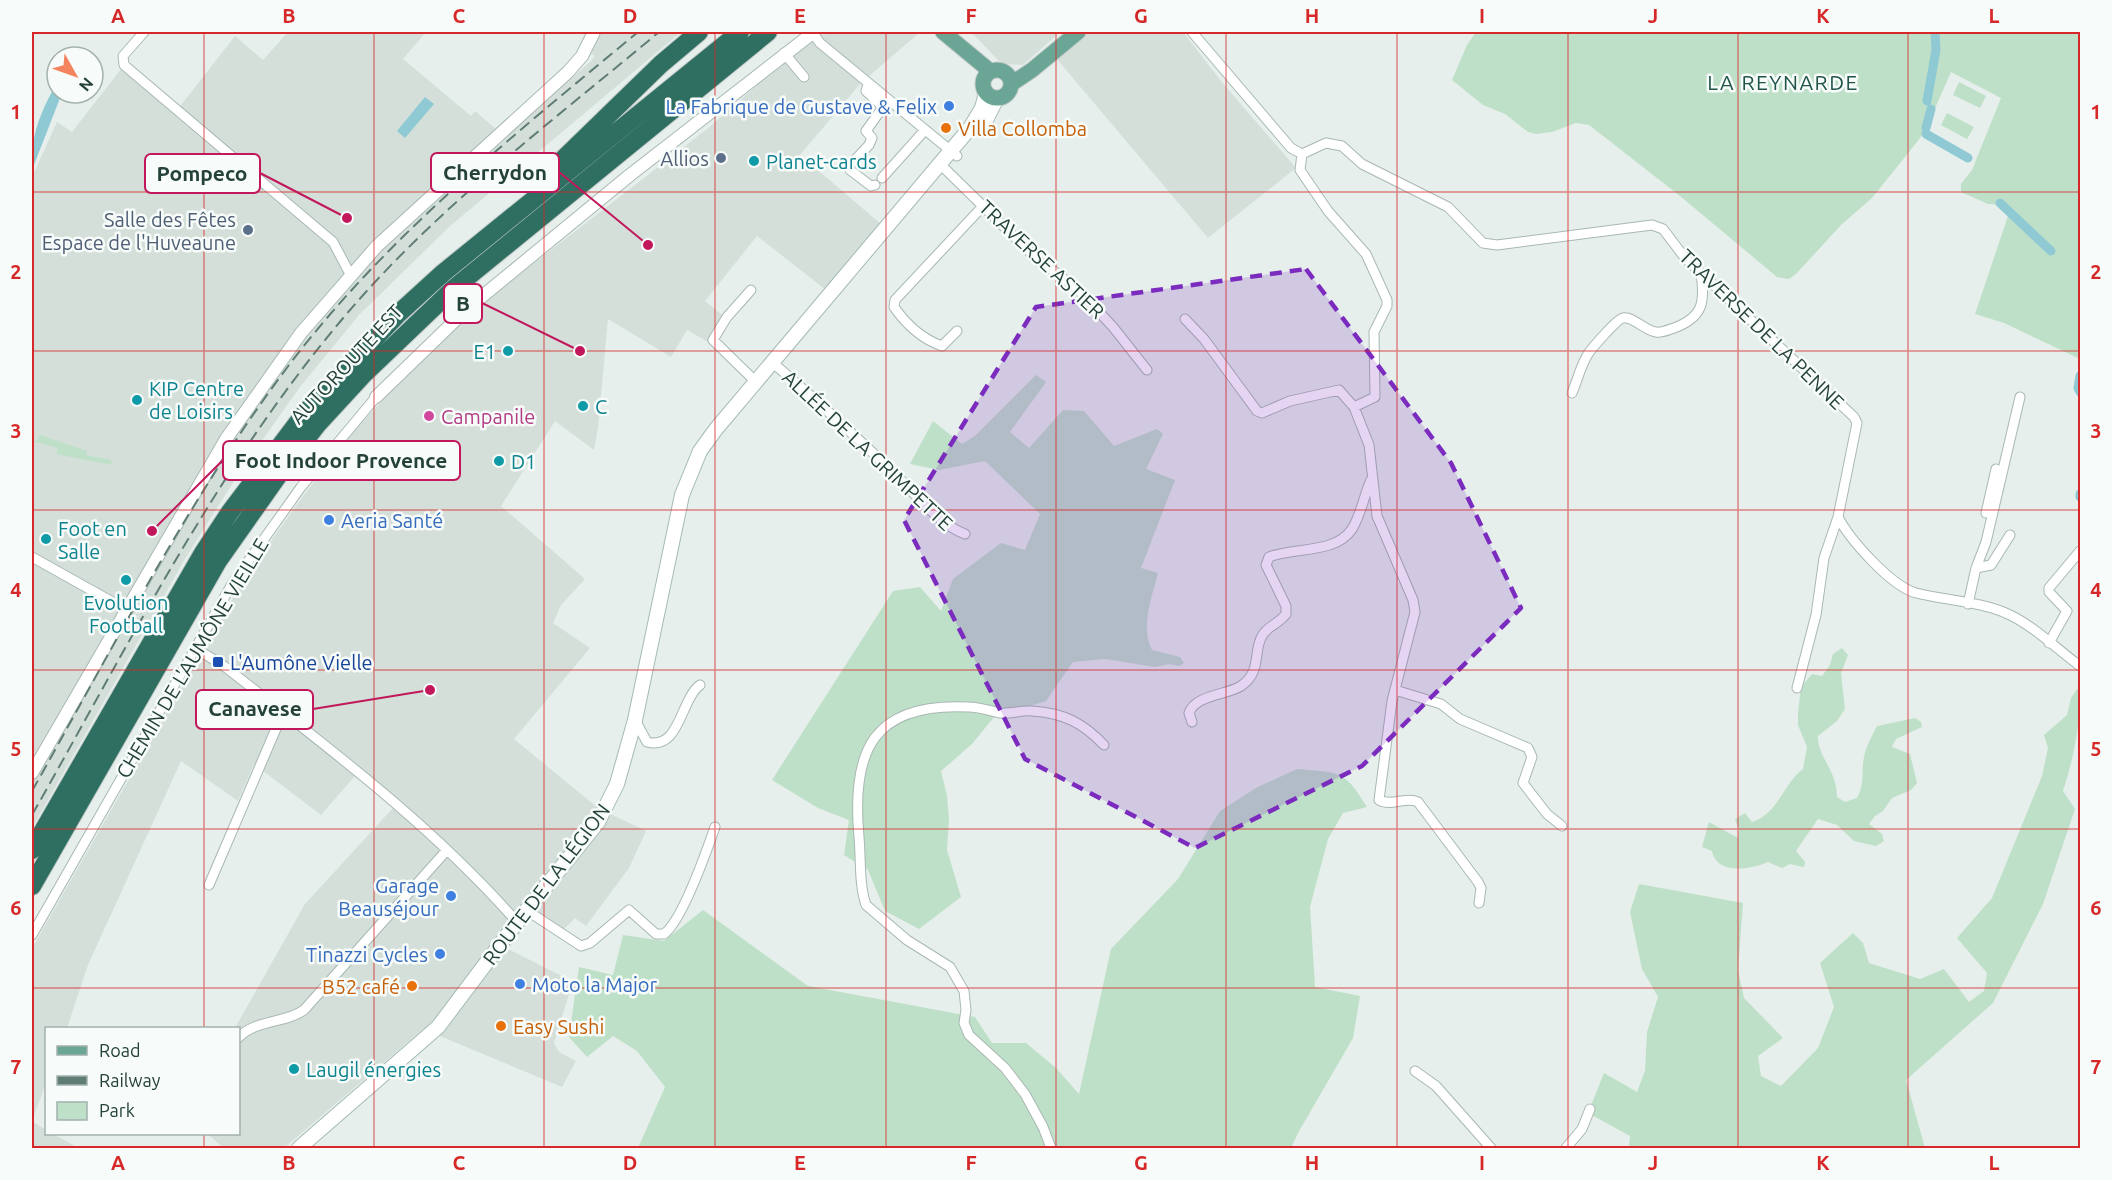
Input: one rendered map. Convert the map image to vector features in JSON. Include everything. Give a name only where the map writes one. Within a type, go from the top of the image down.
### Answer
[{"type":"highway","points":[[443,273],[699,32]]},
{"type":"highway","name":"AUTOROUTE EST","points":[[32,850],[166,613],[230,512],[270,456],[327,388],[398,314],[443,273],[740,32]]},
{"type":"highway","name":"AUTOROUTE EST","points":[[32,886],[218,561],[317,425],[363,374],[453,289],[768,32]]},
{"type":"main road","points":[[943,32],[1002,76],[1008,92],[992,96],[983,79],[1002,76],[1032,70],[1078,32]]},
{"type":"main road","points":[[1002,76],[1030,65],[1070,32]]},
{"type":"main road","name":"ROUTE DE LA LÉGION","points":[[299,1149],[438,1027],[526,910],[598,822],[617,784],[635,720],[682,495],[700,451],[882,234],[983,125],[992,96]]},
{"type":"street","points":[[144,32],[123,56],[124,65],[333,242],[350,274]]},
{"type":"street","points":[[32,773],[125,609],[226,439],[301,333],[350,274],[483,147],[568,72],[582,56],[594,32]]},
{"type":"street","points":[[376,397],[468,308],[630,175],[813,32],[820,43],[954,154]]},
{"type":"street","points":[[1192,32],[1291,148],[1302,154],[1300,170],[1328,211],[1366,254],[1387,300],[1387,306],[1374,332],[1375,397],[1354,407]]},
{"type":"street","points":[[784,53],[804,77]]},
{"type":"street","points":[[868,84],[866,91],[883,107],[866,131],[872,138],[869,145],[849,166],[850,170],[862,180],[879,182],[925,130]]},
{"type":"street","name":"TRAVERSE DE LA PENNE","points":[[1302,154],[1326,143],[1341,146],[1362,164],[1448,207],[1483,243],[1490,245],[1652,225],[1663,229],[1673,244],[1701,273],[1857,423],[1838,517]]},
{"type":"street","name":"TRAVERSE ASTIER","points":[[943,167],[1044,266],[1048,266],[1064,281],[1071,282],[1147,370]]},
{"type":"street","points":[[957,331],[942,346],[928,341],[902,319],[894,307],[895,300],[984,205]]},
{"type":"street","points":[[1572,393],[1588,355],[1618,320],[1627,318],[1647,329],[1663,332],[1680,326],[1693,317],[1699,310],[1704,296],[1701,273]]},
{"type":"street","points":[[751,290],[713,340],[756,382]]},
{"type":"street","points":[[1185,319],[1196,329],[1257,411],[1262,413],[1290,400],[1339,390],[1354,407],[1369,445],[1377,516],[1413,600],[1415,612],[1388,722],[1379,801],[1384,803],[1413,799],[1418,802],[1478,882],[1481,888],[1479,903]]},
{"type":"street","name":"ALLÉE DE LA GRIMPETTE","points":[[773,363],[852,432],[955,531],[965,534]]},
{"type":"street","name":"CHEMIN DE L'AUMÔNE VIEILLE","points":[[32,935],[232,584],[269,529],[343,434],[376,397]]},
{"type":"street","points":[[1968,604],[1976,567],[1986,542],[2020,397]]},
{"type":"street","points":[[1976,567],[1975,557],[1996,469]]},
{"type":"street","points":[[1192,723],[1189,712],[1196,703],[1245,684],[1258,659],[1263,633],[1286,614],[1286,606],[1266,565],[1269,557],[1329,544],[1346,536],[1354,526],[1372,478]]},
{"type":"street","points":[[1838,517],[1856,543],[1902,587],[2009,614],[2080,666]]},
{"type":"street","points":[[1797,688],[1816,615],[1824,558],[1838,517]]},
{"type":"street","points":[[1976,567],[1991,565],[2010,535]]},
{"type":"street","points":[[2049,643],[2067,611],[2049,592],[2049,588],[2080,551]]},
{"type":"street","points":[[32,557],[125,609]]},
{"type":"street","points":[[195,648],[224,666],[356,770],[447,850],[484,885],[517,922]]},
{"type":"street","points":[[635,720],[647,742],[665,740],[672,735],[689,696],[700,686]]},
{"type":"street","points":[[1395,690],[1441,704],[1460,719],[1528,748],[1532,757],[1523,783],[1547,813],[1562,826]]},
{"type":"street","points":[[1051,1149],[1043,1127],[1025,1094],[1005,1068],[969,1035],[964,1023],[966,1010],[964,992],[950,967],[907,939],[866,906],[858,821],[861,768],[872,739],[884,727],[917,711],[938,707],[972,707],[1003,713],[1031,710],[1055,714],[1074,719],[1104,745]]},
{"type":"street","points":[[209,885],[269,743],[285,714]]},
{"type":"street","points":[[526,910],[581,946],[590,943],[629,910],[656,934],[664,934],[677,917],[705,857],[715,827]]},
{"type":"street","points":[[240,1036],[248,1028],[291,1019],[304,1010],[447,850]]},
{"type":"street","points":[[1415,1071],[1436,1086],[1491,1149]]},
{"type":"street","points":[[1566,1149],[1582,1129],[1590,1109]]},
{"type":"highlighted area","points":[[1306,269],[1451,463],[1521,608],[1362,766],[1195,848],[1025,759],[904,520],[1036,307]]},
{"type":"shaded area","points":[[288,32],[426,32],[403,59],[471,116],[475,111],[504,136],[590,62],[595,56],[590,52],[601,32],[681,32],[449,227],[359,315],[300,387],[241,470],[185,559],[32,828],[32,177],[57,122],[72,132],[93,105],[105,105],[105,90],[121,69],[174,114],[235,36],[263,60]]},
{"type":"shaded area","points":[[818,32],[920,32],[860,84],[800,155],[881,224],[826,290],[757,236],[705,301],[725,317],[708,342],[687,330],[671,357],[608,319],[594,450],[555,421],[501,506],[585,579],[561,605],[553,623],[590,648],[514,739],[598,808],[646,831],[629,868],[586,926],[575,918],[562,931],[535,913],[508,949],[570,980],[569,994],[554,1043],[559,1052],[576,1061],[562,1087],[423,1029],[284,1148],[223,1148],[209,1135],[240,1135],[240,1027],[236,1027],[305,904],[393,808],[355,776],[321,815],[254,764],[238,801],[181,761],[88,965],[67,1027],[45,1027],[45,1086],[32,1121],[32,948],[242,582],[303,496],[353,432],[411,369],[471,312],[707,129]]},
{"type":"shaded area","points":[[971,32],[1060,32],[1023,65],[1004,64],[999,61]]},
{"type":"shaded area","points":[[1087,32],[1183,32],[1221,81],[1296,168],[1208,238],[1056,58]]},
{"type":"shaded area","points":[[32,1121],[45,1129],[45,1135],[55,1135],[79,1148],[32,1148]]},
{"type":"green space","points":[[1476,32],[2080,32],[2080,359],[2004,323],[1975,314],[2009,213],[2005,205],[1988,204],[1961,192],[1961,184],[1972,170],[2001,98],[1951,72],[1925,131],[1917,142],[1872,198],[1841,225],[1789,279],[1777,277],[1680,196],[1589,125],[1576,123],[1552,132],[1536,134],[1528,132],[1505,114],[1483,105],[1452,80],[1467,45]]},
{"type":"green space","points":[[1959,82],[1986,96],[1980,108],[1953,95]]},
{"type":"green space","points":[[1947,113],[1974,127],[1967,139],[1941,125]]},
{"type":"green space","points":[[1036,375],[1046,382],[1010,432],[1029,448],[1063,410],[1084,411],[1114,446],[1157,429],[1163,434],[1146,469],[1175,480],[1141,568],[1158,573],[1147,622],[1152,650],[1180,657],[1184,663],[1179,666],[1170,664],[1155,667],[1105,659],[1073,662],[1046,701],[994,717],[972,744],[941,771],[949,818],[947,850],[961,897],[919,929],[885,911],[868,870],[844,855],[849,820],[818,808],[772,780],[893,591],[920,587],[941,611],[953,579],[1001,543],[1025,550],[1040,514],[985,461],[939,470],[910,464],[933,421],[962,444],[975,436]]},
{"type":"green space","points":[[40,435],[87,451],[86,455],[111,460],[112,465],[56,454],[58,448],[32,441],[37,441]]},
{"type":"green space","points":[[1842,648],[1848,655],[1841,673],[1845,709],[1837,721],[1818,736],[1821,750],[1834,779],[1837,797],[1845,802],[1857,798],[1862,783],[1865,753],[1877,726],[1915,718],[1921,722],[1922,727],[1896,739],[1892,747],[1910,754],[1917,783],[1911,790],[1892,798],[1883,811],[1869,824],[1882,834],[1884,841],[1876,846],[1854,841],[1837,825],[1818,819],[1796,851],[1805,862],[1804,867],[1790,864],[1782,868],[1768,862],[1745,868],[1728,867],[1721,864],[1715,859],[1712,851],[1702,847],[1709,822],[1738,838],[1739,830],[1735,819],[1745,813],[1752,822],[1761,818],[1774,806],[1790,782],[1803,769],[1807,747],[1798,725],[1801,687],[1812,674],[1822,676],[1830,665],[1833,654]]},
{"type":"green space","points":[[2077,689],[2080,690],[2078,729],[2063,791],[2075,809],[2043,904],[1993,1003],[1906,1080],[1925,1148],[1629,1148],[1630,1136],[1588,1113],[1604,1073],[1637,1092],[1645,1071],[1647,1032],[1658,997],[1642,969],[1630,912],[1639,884],[1743,903],[1738,970],[1744,998],[1783,1038],[1758,1056],[1761,1076],[1781,1086],[1818,1048],[1834,1007],[1820,963],[1853,933],[1863,943],[1869,963],[1920,979],[1944,969],[1969,1002],[1984,991],[1987,973],[1957,938],[1992,898],[2042,776],[2048,748],[2044,735],[2067,715],[2071,698]]},
{"type":"green space","points":[[1297,769],[1339,775],[1346,779],[1367,807],[1343,813],[1328,839],[1310,907],[1315,987],[1360,996],[1353,1038],[1291,1148],[638,1148],[665,1087],[637,1051],[613,1036],[587,1057],[569,1037],[579,967],[613,975],[623,935],[664,941],[703,910],[808,986],[975,1017],[992,1043],[1026,1043],[1056,1068],[1079,1094],[1111,949],[1178,879],[1220,811],[1256,788]]},
{"type":"water","points":[[425,97],[434,104],[405,138],[397,131]]},
{"type":"water","points":[[46,105],[57,105],[32,170],[33,145]]},
{"type":"waterway","points":[[1927,101],[1936,50],[1935,32]]},
{"type":"waterway","points":[[1926,128],[1931,109]]},
{"type":"waterway","points":[[1926,134],[1968,158]]},
{"type":"waterway","points":[[2000,203],[2051,251]]},
{"type":"waterway","points":[[2080,376],[2078,388],[2080,392]]},
{"type":"railway","points":[[32,791],[186,520],[218,467],[289,365],[368,273],[454,188],[638,32]]},
{"type":"railway","points":[[32,815],[138,625],[212,500],[294,380],[339,323],[375,282],[452,206],[492,170],[659,32]]},
{"type":"place","name":"La Fabrique de Gustave & Felix","points":[[949,106]]},
{"type":"place","name":"Villa Collomba","points":[[946,128]]},
{"type":"place","name":"Allios","points":[[721,158]]},
{"type":"place","name":"Planet-cards","points":[[754,161]]},
{"type":"place","name":"Pompeco","points":[[347,218]]},
{"type":"place","name":"Salle des Fêtes Espace de l'Huveaune","points":[[248,230]]},
{"type":"place","name":"Cherrydon","points":[[648,245]]},
{"type":"place","name":"E1","points":[[508,351]]},
{"type":"place","name":"B","points":[[580,351]]},
{"type":"place","name":"KIP Centre de Loisirs","points":[[137,400]]},
{"type":"place","name":"C","points":[[583,406]]},
{"type":"place","name":"Campanile","points":[[429,416]]},
{"type":"place","name":"D1","points":[[499,461]]},
{"type":"place","name":"Aeria Santé","points":[[329,520]]},
{"type":"place","name":"Foot Indoor Provence","points":[[152,531]]},
{"type":"place","name":"Foot en Salle","points":[[46,539]]},
{"type":"place","name":"Evolution Football","points":[[126,580]]},
{"type":"place","name":"L'Aumône Vielle","points":[[218,662]]},
{"type":"place","name":"Canavese","points":[[430,690]]},
{"type":"place","name":"Garage Beauséjour","points":[[451,896]]},
{"type":"place","name":"Tinazzi Cycles","points":[[440,954]]},
{"type":"place","name":"Moto la Major","points":[[520,984]]},
{"type":"place","name":"B52 café","points":[[412,986]]},
{"type":"place","name":"Easy Sushi","points":[[501,1026]]},
{"type":"place","name":"Laugil énergies","points":[[294,1069]]},
{"type":"district","name":"LA REYNARDE","points":[[1783,82]]}]
